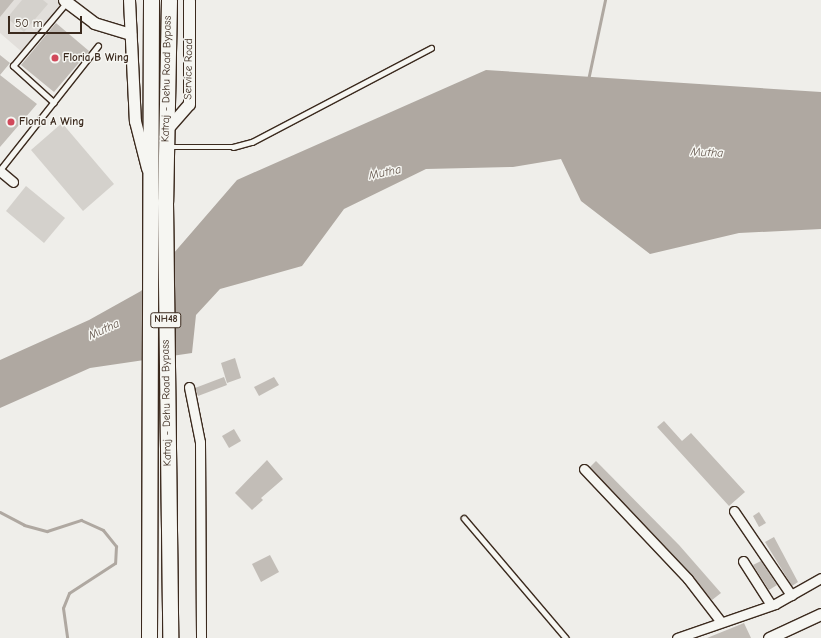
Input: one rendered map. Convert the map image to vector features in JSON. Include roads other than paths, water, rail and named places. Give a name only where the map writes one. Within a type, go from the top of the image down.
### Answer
[{"type":"highway","name":"Katraj - Dehu Road Bypass","points":[[149,638],[148,170],[151,0]]},
{"type":"highway","name":"Katraj - Dehu Road Bypass","points":[[169,0],[165,202],[170,638]]},
{"type":"street","points":[[129,0],[135,121],[148,170]]},
{"type":"street","name":"Service Road","points":[[167,129],[189,104],[189,0]]},
{"type":"street","points":[[65,1],[94,23],[130,34]]},
{"type":"street","points":[[0,170],[14,182]]},
{"type":"street","points":[[189,387],[200,442],[201,638]]},
{"type":"street","points":[[584,469],[688,579],[721,622]]},
{"type":"street","points":[[734,511],[791,595]]},
{"type":"street","points":[[742,562],[771,605]]},
{"type":"street","points":[[677,638],[771,605],[821,578]]},
{"type":"street","points":[[769,638],[821,614]]},
{"type":"lane","points":[[54,103],[13,66],[65,1]]},
{"type":"lane","points":[[0,170],[98,46]]},
{"type":"lane","points":[[166,146],[232,147],[252,142],[431,48]]},
{"type":"lane","points":[[464,518],[566,638]]},
{"type":"water","name":"Mutha","points":[[486,70],[821,92],[821,229],[739,233],[650,254],[581,201],[561,159],[513,167],[426,169],[344,209],[302,266],[220,289],[196,315],[192,353],[90,368],[0,408],[0,360],[89,320],[141,291],[237,180]]},
{"type":"waterway","points":[[588,80],[605,0]]},
{"type":"waterway","points":[[0,512],[24,525],[47,531],[81,520],[103,530],[116,546],[115,563],[69,593],[63,608],[67,638]]},
{"type":"place","name":"Floria B Wing","points":[[55,58]]},
{"type":"place","name":"Floria A Wing","points":[[11,122]]}]
